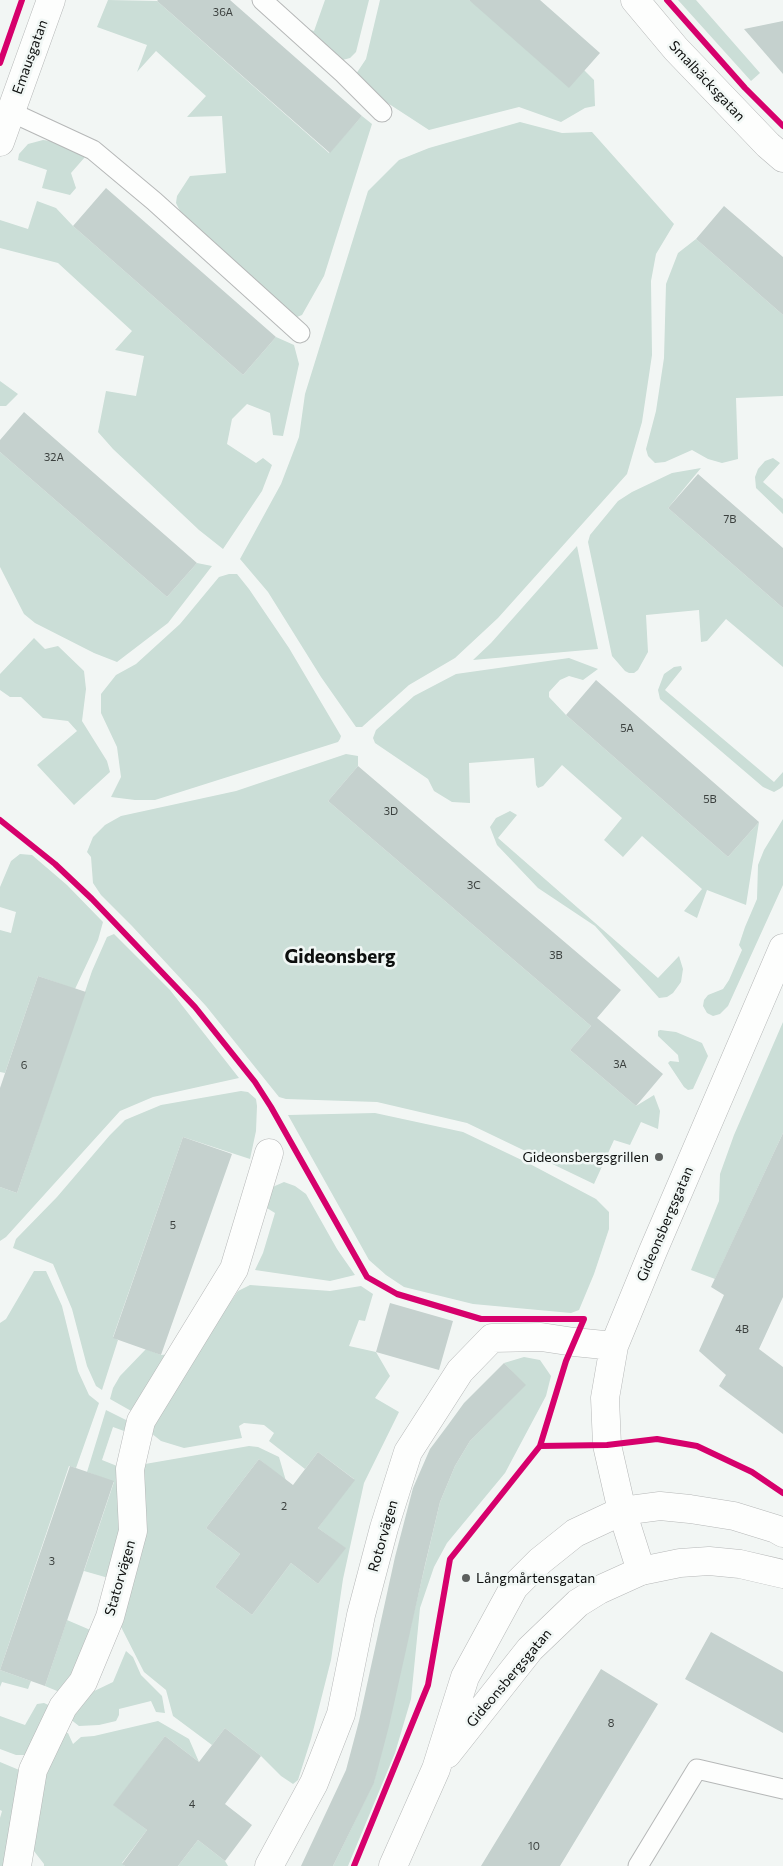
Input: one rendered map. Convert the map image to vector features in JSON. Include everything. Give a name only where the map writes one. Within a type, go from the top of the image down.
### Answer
[{"type":"street","name":"Emausgatan","points":[[0,140],[51,0]]},
{"type":"street","name":"Smalbäcksgatan","points":[[638,1],[676,49],[768,145],[783,158]]},
{"type":"street","name":"Gideonsbergsgatan","points":[[436,1769],[530,1649],[556,1622],[578,1603],[599,1590],[641,1571],[622,1511],[607,1445],[605,1398],[614,1346],[780,961]]},
{"type":"street","name":"Statorvägen","points":[[17,1866],[33,1770],[63,1707],[83,1682],[110,1617],[133,1532],[130,1469],[141,1421],[234,1269],[268,1153]]},
{"type":"street","name":"Rotorvägen","points":[[269,1866],[314,1784],[341,1714],[361,1615],[384,1528],[408,1452],[460,1371],[492,1338],[541,1337],[614,1346]]},
{"type":"street","points":[[622,1511],[660,1506],[690,1509],[734,1516],[783,1533]]},
{"type":"street","name":"Gideonsbergsgatan","points":[[393,1866],[436,1769],[465,1677],[514,1587],[540,1561],[575,1533],[622,1511]]},
{"type":"street","points":[[641,1571],[680,1563],[709,1561],[740,1564],[783,1574]]},
{"type":"lane","points":[[262,0],[344,74],[382,112]]},
{"type":"lane","points":[[11,112],[93,150],[154,201],[300,333]]},
{"type":"lane","points":[[638,1866],[697,1769],[783,1789]]},
{"type":"shaded area","points":[[108,0],[157,1],[329,153],[362,116],[372,124],[324,276],[302,315],[297,317],[183,216],[176,203],[177,196],[190,176],[226,173],[222,116],[187,117],[206,96],[156,51],[137,72],[147,45],[97,27]]},
{"type":"shaded area","points":[[325,0],[369,0],[356,52],[350,58],[339,61],[296,25],[314,31]]},
{"type":"shaded area","points":[[380,0],[469,0],[584,70],[594,80],[595,106],[585,108],[561,122],[519,107],[429,130],[386,102],[356,74],[366,59]]},
{"type":"shaded area","points":[[678,0],[696,0],[760,73],[751,81]]},
{"type":"shaded area","points":[[520,122],[562,133],[592,132],[674,224],[656,254],[651,281],[652,355],[642,422],[627,474],[498,618],[455,658],[409,685],[362,727],[356,727],[321,677],[268,592],[240,559],[281,484],[299,437],[305,394],[368,191],[399,160],[429,148]]},
{"type":"shaded area","points":[[43,140],[59,142],[85,157],[71,173],[76,188],[70,195],[42,188],[47,170],[18,160],[19,154],[28,144]]},
{"type":"shaded area","points":[[37,201],[56,208],[73,226],[243,375],[276,337],[294,345],[299,364],[283,436],[273,435],[270,413],[247,404],[232,419],[227,444],[256,463],[263,458],[272,465],[262,491],[223,549],[199,530],[113,449],[98,432],[106,391],[136,396],[144,356],[115,350],[132,331],[58,263],[0,248],[0,220],[28,229]]},
{"type":"shaded area","points":[[696,239],[783,315],[783,396],[736,398],[738,459],[722,463],[708,459],[692,450],[665,462],[655,463],[648,456],[646,449],[656,411],[664,358],[666,284],[678,253]]},
{"type":"shaded area","points":[[0,381],[18,394],[6,406],[0,406]]},
{"type":"shaded area","points":[[0,452],[167,597],[197,563],[212,566],[168,623],[117,662],[94,653],[35,623],[24,614],[0,567]]},
{"type":"shaded area","points":[[773,458],[780,463],[763,482],[783,499],[783,514],[756,488],[755,477],[758,469],[765,461]]},
{"type":"shaded area","points":[[701,468],[668,508],[783,608],[783,667],[726,619],[707,641],[701,642],[699,610],[646,615],[648,652],[638,670],[634,673],[629,673],[612,656],[588,542],[590,535],[618,501],[632,492],[672,473]]},
{"type":"shaded area","points":[[577,546],[598,649],[473,660],[491,643]]},
{"type":"shaded area","points":[[237,574],[289,648],[341,736],[340,739],[338,742],[155,800],[111,797],[121,777],[117,747],[101,713],[101,694],[116,675],[136,664],[180,624],[219,577]]},
{"type":"shaded area","points":[[34,638],[45,649],[58,646],[84,671],[86,689],[82,721],[107,761],[110,772],[74,805],[37,765],[77,731],[68,721],[43,718],[21,697],[10,697],[0,690],[0,674]]},
{"type":"shaded area","points":[[569,658],[598,669],[583,680],[569,676],[560,680],[549,692],[549,697],[566,715],[728,857],[759,822],[746,905],[707,890],[697,918],[684,911],[702,889],[642,836],[623,857],[604,840],[622,818],[562,765],[543,786],[538,788],[536,785],[534,758],[469,763],[470,803],[452,802],[434,791],[428,779],[375,743],[373,738],[376,730],[414,696],[456,674]]},
{"type":"shaded area","points":[[681,666],[682,669],[665,690],[774,782],[783,772],[783,786],[781,788],[774,792],[763,787],[660,699],[658,690],[664,674],[674,667]]},
{"type":"shaded area","points":[[346,754],[358,756],[358,766],[328,801],[591,1026],[570,1050],[636,1106],[654,1095],[660,1111],[658,1129],[641,1122],[630,1145],[614,1140],[594,1184],[467,1123],[377,1102],[286,1099],[279,1097],[206,1006],[101,895],[93,883],[91,857],[87,852],[93,837],[105,825],[121,816],[236,791]]},
{"type":"shaded area","points":[[510,811],[517,815],[498,838],[658,978],[679,956],[683,969],[681,982],[673,993],[667,997],[659,998],[595,926],[538,888],[497,845],[490,827],[496,818]]},
{"type":"shaded area","points":[[783,819],[783,885],[728,1006],[720,1014],[713,1016],[707,1013],[703,1006],[704,1000],[708,995],[723,989],[729,980],[742,950],[739,945],[757,899],[758,865],[764,850]]},
{"type":"shaded area","points":[[20,854],[32,855],[67,885],[103,922],[98,940],[75,989],[38,976],[5,1073],[0,1072],[0,930],[11,933],[16,912],[0,907],[0,887],[11,861]]},
{"type":"shaded area","points":[[114,934],[170,990],[239,1078],[153,1097],[120,1111],[6,1237],[0,1241],[0,1187],[17,1193],[92,971],[107,937]]},
{"type":"shaded area","points":[[783,1022],[783,1133],[715,1279],[691,1270],[719,1201],[720,1174],[734,1135]]},
{"type":"shaded area","points":[[658,1031],[676,1032],[702,1043],[708,1056],[693,1089],[688,1090],[684,1087],[668,1063],[670,1061],[679,1062],[678,1055],[658,1036]]},
{"type":"shaded area","points":[[241,1091],[248,1092],[256,1099],[257,1106],[256,1131],[250,1159],[183,1137],[113,1337],[118,1340],[102,1390],[96,1386],[87,1366],[72,1309],[53,1264],[13,1248],[16,1239],[57,1197],[125,1120],[161,1105]]},
{"type":"shaded area","points":[[375,1113],[463,1132],[530,1164],[596,1199],[609,1212],[609,1229],[594,1274],[579,1310],[571,1313],[473,1304],[404,1287],[369,1260],[288,1115]]},
{"type":"shaded area","points":[[284,1182],[295,1186],[306,1194],[337,1249],[355,1275],[330,1281],[255,1270],[263,1253],[275,1213],[262,1205],[268,1189]]},
{"type":"shaded area","points":[[34,1271],[46,1271],[62,1306],[78,1371],[89,1395],[99,1403],[76,1468],[69,1466],[0,1670],[0,1323],[6,1319]]},
{"type":"shaded area","points":[[250,1285],[330,1291],[361,1286],[373,1294],[365,1321],[359,1320],[349,1346],[376,1352],[390,1376],[375,1398],[399,1412],[364,1483],[343,1579],[331,1660],[311,1739],[298,1780],[293,1784],[225,1728],[212,1745],[173,1716],[166,1690],[144,1672],[118,1621],[140,1474],[145,1464],[249,1446],[258,1447],[279,1457],[286,1481],[259,1459],[206,1528],[240,1554],[215,1587],[252,1615],[291,1563],[318,1584],[345,1548],[318,1528],[354,1479],[318,1452],[305,1469],[269,1441],[274,1433],[264,1425],[244,1423],[239,1426],[242,1438],[184,1448],[161,1441],[151,1433],[159,1407],[238,1291]]},
{"type":"shaded area","points":[[146,1349],[161,1355],[171,1354],[133,1412],[110,1399],[113,1388],[120,1376]]},
{"type":"shaded area","points":[[524,1357],[540,1360],[551,1376],[546,1396],[505,1473],[447,1543],[434,1567],[420,1608],[411,1699],[395,1753],[348,1866],[333,1866],[374,1782],[440,1502],[455,1466],[470,1441],[525,1385],[504,1363]]},
{"type":"shaded area","points":[[106,1410],[128,1421],[124,1431],[113,1427],[102,1460],[122,1468],[124,1505],[112,1579],[84,1571],[114,1482],[87,1472]]},
{"type":"shaded area","points":[[67,1620],[95,1632],[62,1693],[45,1686]]},
{"type":"shaded area","points":[[126,1651],[133,1657],[141,1675],[162,1696],[165,1713],[156,1712],[151,1701],[119,1709],[116,1721],[99,1725],[79,1726],[70,1719],[86,1695],[113,1682]]},
{"type":"shaded area","points":[[0,1670],[31,1681],[28,1689],[2,1682],[0,1687]]},
{"type":"shaded area","points":[[44,1703],[53,1707],[27,1755],[16,1755],[0,1749],[0,1716],[25,1725],[37,1704]]},
{"type":"shaded area","points":[[158,1721],[189,1739],[199,1762],[165,1736],[114,1805],[147,1830],[122,1863],[125,1866],[44,1866],[30,1846],[41,1777],[60,1734],[68,1733],[73,1744],[81,1737],[94,1736]]},
{"type":"shaded area","points":[[0,1762],[24,1772],[10,1866],[0,1866],[0,1818],[2,1811],[0,1810]]},
{"type":"shaded area","points":[[198,1840],[225,1861],[228,1866],[178,1866]]},
{"type":"building","points":[[158,0],[230,0],[362,116],[330,153]]},
{"type":"building","points":[[469,0],[540,0],[600,53],[569,88]]},
{"type":"building","points":[[783,21],[783,74],[744,29]]},
{"type":"building","points":[[106,188],[276,337],[243,375],[73,226]]},
{"type":"building","points":[[724,206],[783,257],[783,315],[696,239]]},
{"type":"building","points":[[24,412],[197,563],[167,597],[0,452],[0,440]]},
{"type":"building","points":[[698,474],[783,548],[783,608],[668,508]]},
{"type":"building","points":[[596,680],[759,822],[728,857],[566,715]]},
{"type":"building","points":[[358,766],[621,990],[597,1018],[663,1074],[636,1106],[570,1050],[591,1026],[328,801]]},
{"type":"building","points":[[38,976],[86,992],[17,1193],[0,1187],[0,1088]]},
{"type":"building","points":[[783,1133],[783,1297],[759,1349],[783,1367],[783,1434],[719,1386],[726,1375],[699,1351],[724,1295],[711,1287]]},
{"type":"building","points":[[183,1137],[232,1154],[161,1355],[113,1338]]},
{"type":"building","points":[[390,1303],[453,1321],[439,1370],[376,1352]]},
{"type":"building","points":[[504,1363],[526,1385],[470,1441],[455,1466],[440,1502],[389,1726],[374,1783],[333,1866],[301,1866],[346,1770],[359,1721],[395,1557],[413,1488],[430,1449],[464,1403]]},
{"type":"building","points":[[318,1452],[355,1480],[318,1528],[346,1548],[318,1584],[291,1563],[252,1615],[215,1587],[240,1554],[206,1528],[259,1459],[293,1485]]},
{"type":"building","points":[[70,1466],[114,1481],[45,1686],[0,1670]]},
{"type":"building","points":[[711,1632],[783,1672],[783,1733],[685,1679]]},
{"type":"building","points":[[601,1669],[658,1704],[560,1866],[481,1866]]},
{"type":"building","points":[[225,1728],[261,1756],[225,1804],[252,1825],[225,1861],[198,1840],[178,1866],[125,1866],[122,1864],[147,1830],[113,1805],[165,1736],[199,1762]]},
{"type":"cycle path","points":[[0,63],[22,0]]},
{"type":"cycle path","points":[[667,0],[745,88],[783,126]]},
{"type":"cycle path","points":[[0,820],[55,864],[92,899],[195,1007],[255,1082],[271,1107],[367,1277],[397,1294],[481,1319],[584,1319],[566,1361],[540,1446],[450,1559],[428,1685],[354,1866]]},
{"type":"cycle path","points":[[540,1446],[607,1445],[657,1439],[697,1446],[752,1472],[783,1493]]},
{"type":"place","name":"Gideonsbergsgrillen","points":[[659,1157]]},
{"type":"place","name":"Långmårtensgatan","points":[[466,1578]]},
{"type":"district","name":"Gideonsberg","points":[[340,957]]}]
